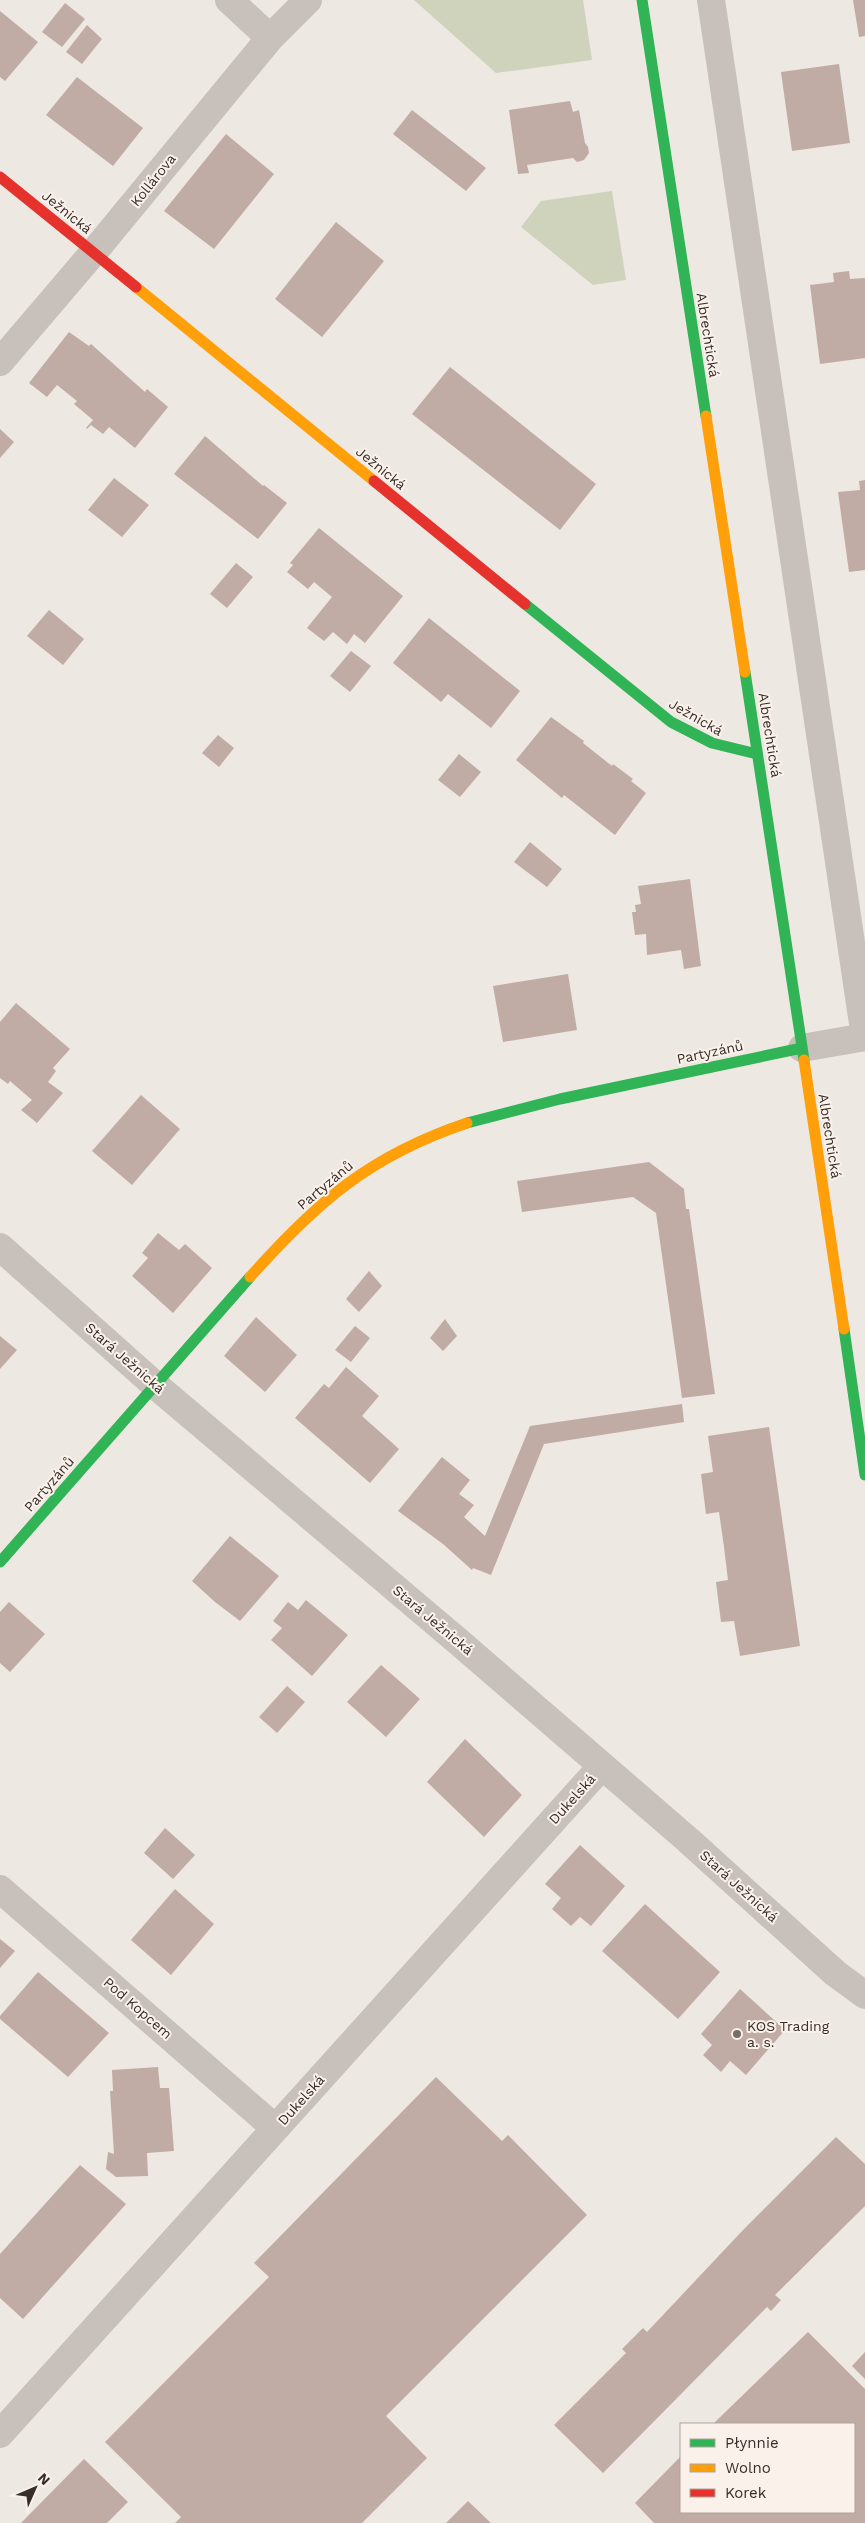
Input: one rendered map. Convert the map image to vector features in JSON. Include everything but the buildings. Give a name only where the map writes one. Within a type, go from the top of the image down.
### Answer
[{"type":"street","points":[[229,0],[270,38]]},
{"type":"street","name":"Kollárova","points":[[0,362],[93,253],[270,38],[308,0]]},
{"type":"street","name":"Albrechtická","points":[[642,0],[802,1048],[865,1475]]},
{"type":"street","points":[[711,0],[865,1037],[802,1048]]},
{"type":"street","name":"Ježnická","points":[[0,177],[671,722],[703,741],[722,748],[757,754]]},
{"type":"street","name":"Partyzánů","points":[[0,1562],[155,1385],[294,1232],[359,1174],[395,1153],[436,1134],[531,1104],[802,1048]]},
{"type":"street","name":"Stará Ježnická","points":[[0,1247],[155,1385],[602,1766],[836,1973],[865,1995]]},
{"type":"street","name":"Dukelská","points":[[0,2434],[602,1766]]},
{"type":"street","name":"Pod Kopcem","points":[[0,1890],[275,2128]]},
{"type":"green space","points":[[414,0],[583,0],[592,60],[496,73]]},
{"type":"green space","points":[[612,191],[626,280],[593,285],[521,227],[541,201]]},
{"type":"traffic: fast","points":[[642,0],[706,416]]},
{"type":"traffic: fast","points":[[525,604],[671,722],[712,743],[757,754]]},
{"type":"traffic: fast","points":[[745,672],[804,1060]]},
{"type":"traffic: fast","points":[[467,1123],[560,1099],[802,1048]]},
{"type":"traffic: fast","points":[[0,1562],[250,1277]]},
{"type":"traffic: fast","points":[[844,1329],[865,1475]]},
{"type":"traffic: slow","points":[[136,287],[374,481]]},
{"type":"traffic: slow","points":[[706,416],[745,672]]},
{"type":"traffic: slow","points":[[804,1060],[844,1329]]},
{"type":"traffic: slow","points":[[250,1277],[298,1226],[347,1184],[401,1150],[467,1123]]},
{"type":"traffic: jam","points":[[0,177],[136,287]]},
{"type":"traffic: jam","points":[[374,481],[525,604]]},
{"type":"place","name":"KOS Trading a. s.","points":[[737,2034]]}]
